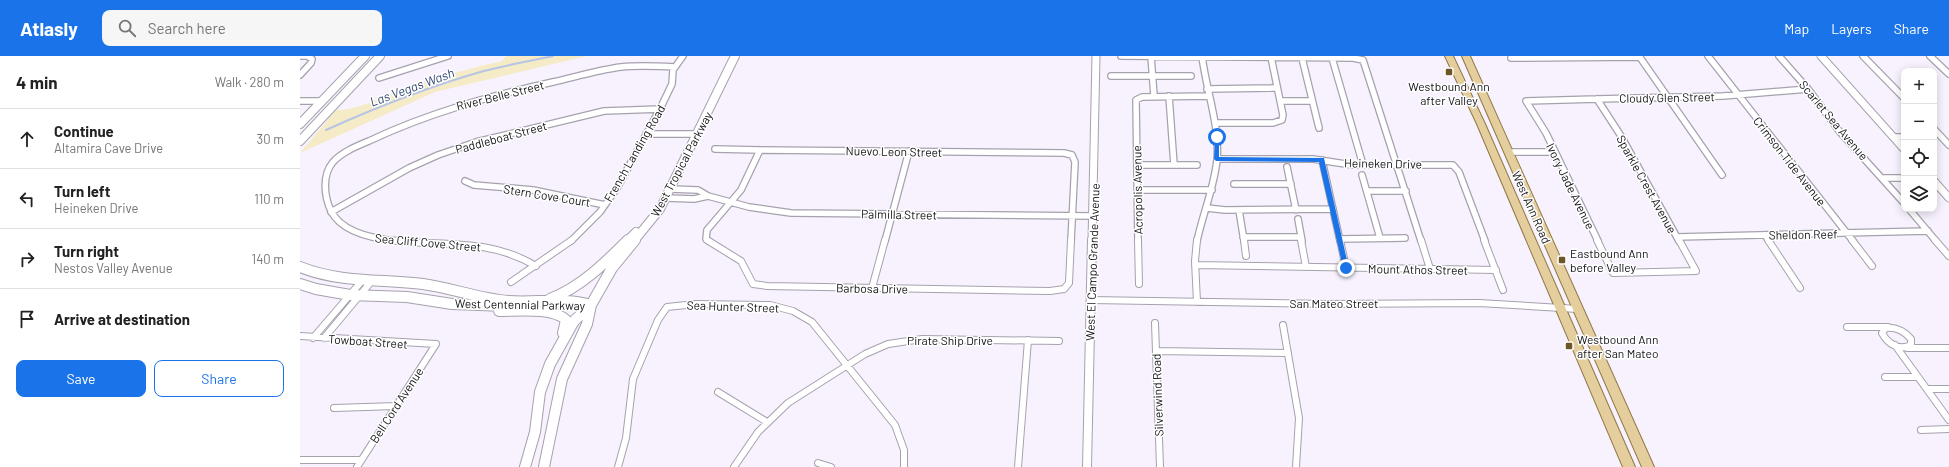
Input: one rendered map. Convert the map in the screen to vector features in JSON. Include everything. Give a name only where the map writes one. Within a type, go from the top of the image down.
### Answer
[{"type":"main road","points":[[300,124],[365,56]]},
{"type":"main road","points":[[300,141],[380,56]]},
{"type":"main road","name":"West Tropical Parkway","points":[[525,467],[535,432],[540,392],[550,364],[574,321],[591,305],[612,268],[660,209],[735,56]]},
{"type":"main road","name":"West Ann Road","points":[[1449,56],[1481,124],[1502,176],[1561,308],[1629,467]]},
{"type":"main road","name":"West Ann Road","points":[[1466,56],[1648,467]]},
{"type":"main road","points":[[1481,124],[1488,126],[1500,149],[1508,152],[1503,165],[1502,176]]},
{"type":"main road","points":[[541,301],[558,296],[569,290],[611,256],[660,209]]},
{"type":"main road","name":"West Centennial Parkway","points":[[300,267],[329,277],[366,282],[423,284],[498,300],[582,302],[591,305]]},
{"type":"main road","name":"West Centennial Parkway","points":[[300,284],[316,289],[355,295],[412,297],[452,304],[479,306],[591,305]]},
{"type":"main road","points":[[452,304],[473,310],[548,312],[562,316],[566,320],[566,325],[550,364]]},
{"type":"main road","name":"West Tropical Parkway","points":[[544,467],[551,445],[561,380],[567,364],[591,318],[591,305]]},
{"type":"street","points":[[300,56],[307,56],[312,59],[311,63],[300,75]]},
{"type":"street","points":[[425,56],[425,63]]},
{"type":"street","points":[[379,78],[448,56]]},
{"type":"street","name":"French Landing Road","points":[[511,282],[536,266],[581,233],[605,205],[620,183],[660,109],[672,84],[672,74],[675,67],[683,56]]},
{"type":"street","name":"West El Campo Grande Avenue","points":[[1087,467],[1096,56]]},
{"type":"street","points":[[1121,56],[1359,58],[1365,62],[1430,269]]},
{"type":"street","points":[[1150,56],[1154,96],[1209,96]]},
{"type":"street","points":[[1197,302],[1195,265],[1197,242],[1212,190],[1216,159],[1215,123],[1203,74],[1202,56]]},
{"type":"street","points":[[1511,58],[1640,56],[1722,175]]},
{"type":"street","name":"Crimson Tide Avenue","points":[[1708,56],[1872,266]]},
{"type":"street","name":"Scarlet Sea Avenue","points":[[1779,56],[1808,89],[1840,132],[1884,178],[1901,199]]},
{"type":"street","points":[[1821,56],[1901,146]]},
{"type":"street","points":[[1863,56],[1901,95]]},
{"type":"street","points":[[1930,56],[1949,74]]},
{"type":"street","points":[[1215,123],[1273,123],[1282,120],[1283,115],[1271,57]]},
{"type":"street","points":[[1302,58],[1319,128]]},
{"type":"street","points":[[1332,58],[1362,165]]},
{"type":"street","name":"River Belle Street","points":[[331,212],[325,196],[325,186],[334,161],[372,139],[416,120],[492,96],[621,67],[675,67]]},
{"type":"street","points":[[1111,76],[1191,76]]},
{"type":"street","points":[[1207,89],[1278,88]]},
{"type":"street","name":"Cloudy Glen Street","points":[[1526,101],[1596,98],[1669,98],[1808,89]]},
{"type":"street","name":"Acropolis Avenue","points":[[1139,284],[1135,104],[1139,97],[1154,96]]},
{"type":"street","points":[[1169,96],[1174,165]]},
{"type":"street","name":"Sparkle Crest Avenue","points":[[1596,98],[1621,136],[1696,270]]},
{"type":"street","points":[[300,101],[322,101]]},
{"type":"street","points":[[1280,101],[1312,101]]},
{"type":"street","name":"Ivory Jade Avenue","points":[[1526,101],[1546,133],[1613,273],[1696,270]]},
{"type":"street","name":"Paddleboat Street","points":[[331,212],[409,168],[476,142],[604,111],[660,109]]},
{"type":"street","points":[[1937,132],[1949,145]]},
{"type":"street","points":[[646,134],[698,134]]},
{"type":"street","points":[[1893,137],[1901,136]]},
{"type":"street","name":"Nuevo Leon Street","points":[[715,149],[1064,153],[1072,155],[1075,162],[1072,216]]},
{"type":"street","points":[[732,201],[744,186],[760,149]]},
{"type":"street","points":[[872,288],[909,151]]},
{"type":"street","points":[[1508,152],[1554,152]]},
{"type":"street","name":"Heineken Drive","points":[[1216,159],[1322,160],[1362,165],[1453,165],[1458,172],[1496,270]]},
{"type":"street","points":[[1322,160],[1346,268]]},
{"type":"street","points":[[1137,165],[1197,165]]},
{"type":"street","points":[[1287,167],[1296,210]]},
{"type":"street","points":[[1362,175],[1380,238]]},
{"type":"street","points":[[1884,178],[1901,178]]},
{"type":"street","name":"Stern Cove Court","points":[[465,180],[474,185],[533,190],[605,205]]},
{"type":"street","points":[[1234,184],[1291,184]]},
{"type":"street","points":[[1937,185],[1949,198]]},
{"type":"street","name":"Palmilla Street","points":[[670,189],[701,191],[708,196],[777,212],[1093,216]]},
{"type":"street","points":[[688,199],[694,190]]},
{"type":"street","points":[[1138,190],[1212,190]]},
{"type":"street","points":[[1367,191],[1406,191]]},
{"type":"street","name":"Palmilla Street","points":[[666,198],[698,199],[708,196]]},
{"type":"street","name":"Barbosa Drive","points":[[732,201],[706,230],[706,238],[741,261],[753,284],[758,286],[1059,291],[1068,286],[1070,276],[1072,216]]},
{"type":"street","points":[[1207,208],[1239,210],[1333,209]]},
{"type":"street","points":[[1239,210],[1246,256]]},
{"type":"street","name":"Sea Cliff Cove Street","points":[[331,212],[337,219],[351,229],[368,236],[386,240],[452,243],[490,248],[515,254],[536,266]]},
{"type":"street","points":[[1912,212],[1949,256]]},
{"type":"street","points":[[1298,219],[1306,267]]},
{"type":"street","name":"Sheldon Reef","points":[[1677,237],[1928,231]]},
{"type":"street","points":[[1765,235],[1800,288]]},
{"type":"street","points":[[1244,237],[1301,236]]},
{"type":"street","points":[[1340,239],[1405,238]]},
{"type":"street","name":"Mount Athos Street","points":[[1195,265],[1496,270]]},
{"type":"street","points":[[1496,270],[1503,290]]},
{"type":"street","points":[[313,338],[366,282]]},
{"type":"street","points":[[324,338],[366,282]]},
{"type":"street","name":"San Mateo Street","points":[[1091,300],[1327,304],[1479,303],[1578,310]]},
{"type":"street","name":"Sea Hunter Street","points":[[618,467],[626,438],[633,379],[658,320],[668,307],[682,304],[776,306],[793,311],[812,322],[895,425],[904,450],[904,467]]},
{"type":"street","name":"Silverwind Road","points":[[1155,323],[1160,467]]},
{"type":"street","points":[[1283,325],[1299,418],[1296,467]]},
{"type":"street","points":[[1847,327],[1890,328],[1899,330],[1908,335],[1911,339],[1911,345],[1905,348]]},
{"type":"street","points":[[1890,328],[1883,330],[1882,333],[1886,340],[1895,345],[1905,348],[1949,348]]},
{"type":"street","name":"Towboat Street","points":[[300,336],[313,338],[386,340],[402,343],[436,344]]},
{"type":"street","name":"Pirate Ship Drive","points":[[734,467],[749,443],[767,422],[800,394],[876,348],[898,341],[922,339],[1059,341]]},
{"type":"street","points":[[1018,467],[1028,340]]},
{"type":"street","name":"Bell Cord Avenue","points":[[359,464],[436,344]]},
{"type":"street","points":[[1895,345],[1949,420]]},
{"type":"street","points":[[1156,351],[1288,354]]},
{"type":"street","points":[[1885,377],[1917,376]]},
{"type":"street","points":[[1926,389],[1949,389]]},
{"type":"street","points":[[718,392],[767,422]]},
{"type":"street","points":[[334,408],[396,406]]},
{"type":"street","points":[[1921,430],[1949,429]]},
{"type":"street","points":[[300,460],[359,464]]},
{"type":"street","points":[[818,463],[831,467]]},
{"type":"sand","points":[[506,56],[587,56],[435,92],[300,153],[336,110],[354,108],[428,81],[502,61]]},
{"type":"waterway","name":"Las Vegas Wash","points":[[326,130],[384,105],[444,83],[493,69],[553,56]]},
{"type":"place","name":"Westbound Ann after Valley","points":[[1449,72]]},
{"type":"place","name":"Eastbound Ann before Valley","points":[[1562,260]]},
{"type":"place","name":"Westbound Ann after San Mateo","points":[[1569,346]]},
{"type":"route","points":[[1217,137],[1216,159],[1322,160],[1346,268]]}]
